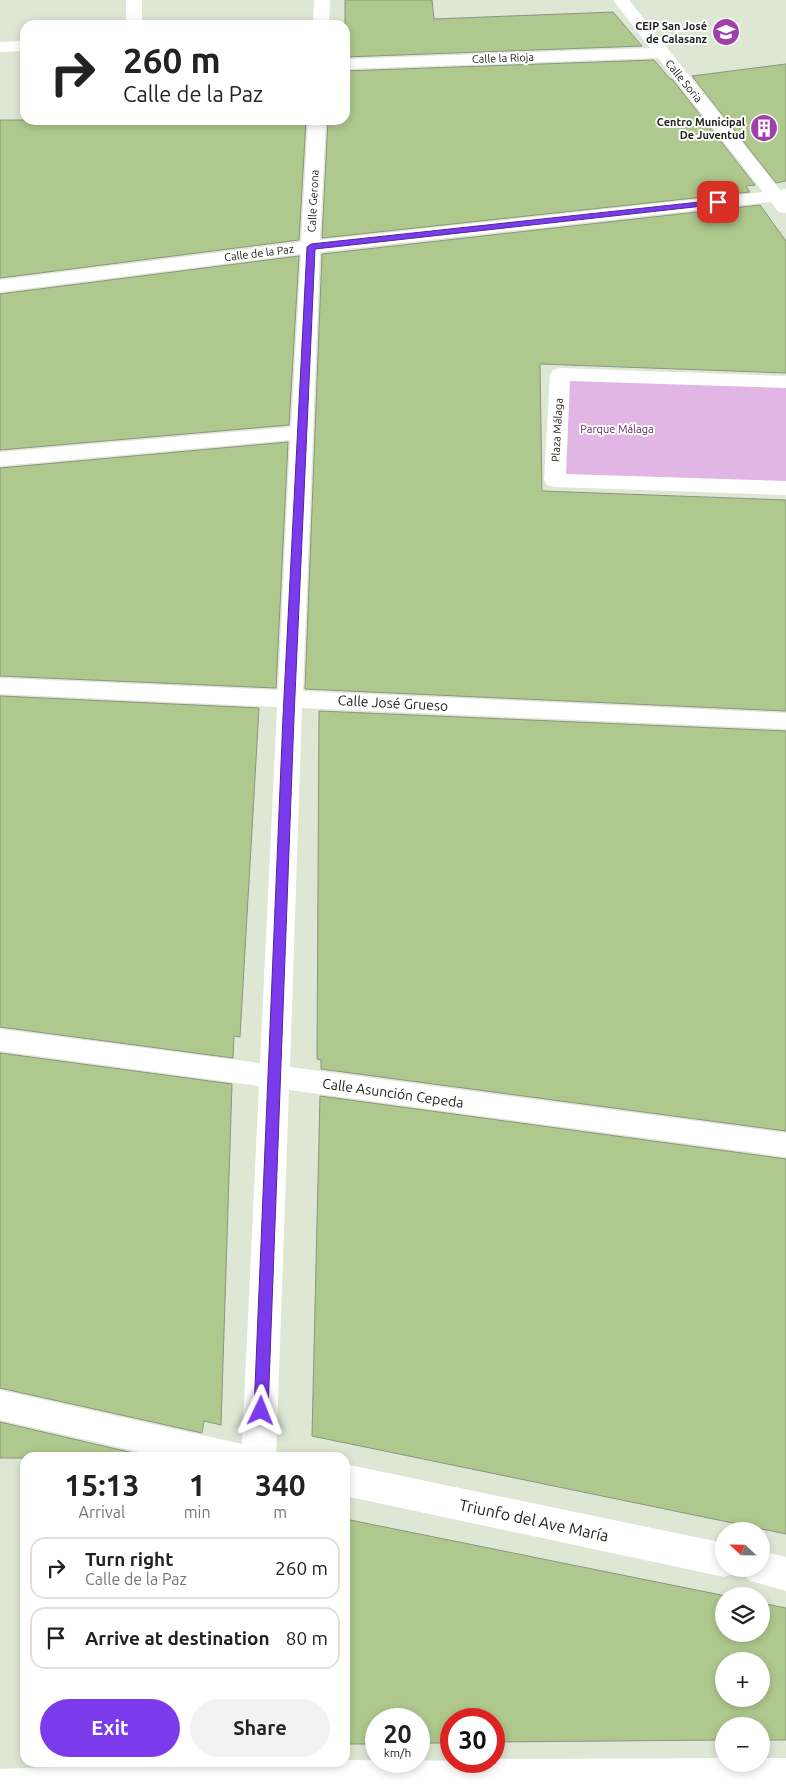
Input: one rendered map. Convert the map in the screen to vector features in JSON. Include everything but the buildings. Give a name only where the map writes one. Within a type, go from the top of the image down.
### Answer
[{"type":"street","points":[[134,0],[134,20]]},
{"type":"street","points":[[322,0],[322,20]]},
{"type":"street","name":"Calle Soria","points":[[621,0],[661,53],[783,200]]},
{"type":"street","points":[[0,47],[20,46]]},
{"type":"street","name":"Calle la Rioja","points":[[350,64],[661,53]]},
{"type":"street","name":"Calle Gerona","points":[[258,1452],[289,698],[317,125]]},
{"type":"street","name":"Calle de la Paz","points":[[0,286],[311,247],[783,200]]},
{"type":"street","name":"Plaza Málaga","points":[[786,382],[560,374],[555,480],[786,488]]},
{"type":"street","points":[[0,458],[301,433]]},
{"type":"street","name":"Calle José Grueso","points":[[0,686],[786,721]]},
{"type":"street","name":"Calle Asunción Cepeda","points":[[0,1040],[786,1145]]},
{"type":"street","points":[[0,1405],[211,1452]]},
{"type":"street","name":"Triunfo del Ave María","points":[[350,1481],[715,1558]]},
{"type":"street","points":[[770,1570],[786,1574]]},
{"type":"street","points":[[0,1788],[239,1777],[786,1777]]},
{"type":"green space","name":"Parque Málaga","points":[[566,378],[786,387],[786,482],[562,477]]},
{"type":"place","name":"CEIP San José de Calasanz","points":[[726,32]]},
{"type":"place","name":"Centro Municipal De Juventud","points":[[764,128]]},
{"type":"route","points":[[261,1411],[288,717],[311,247],[718,202]]}]
